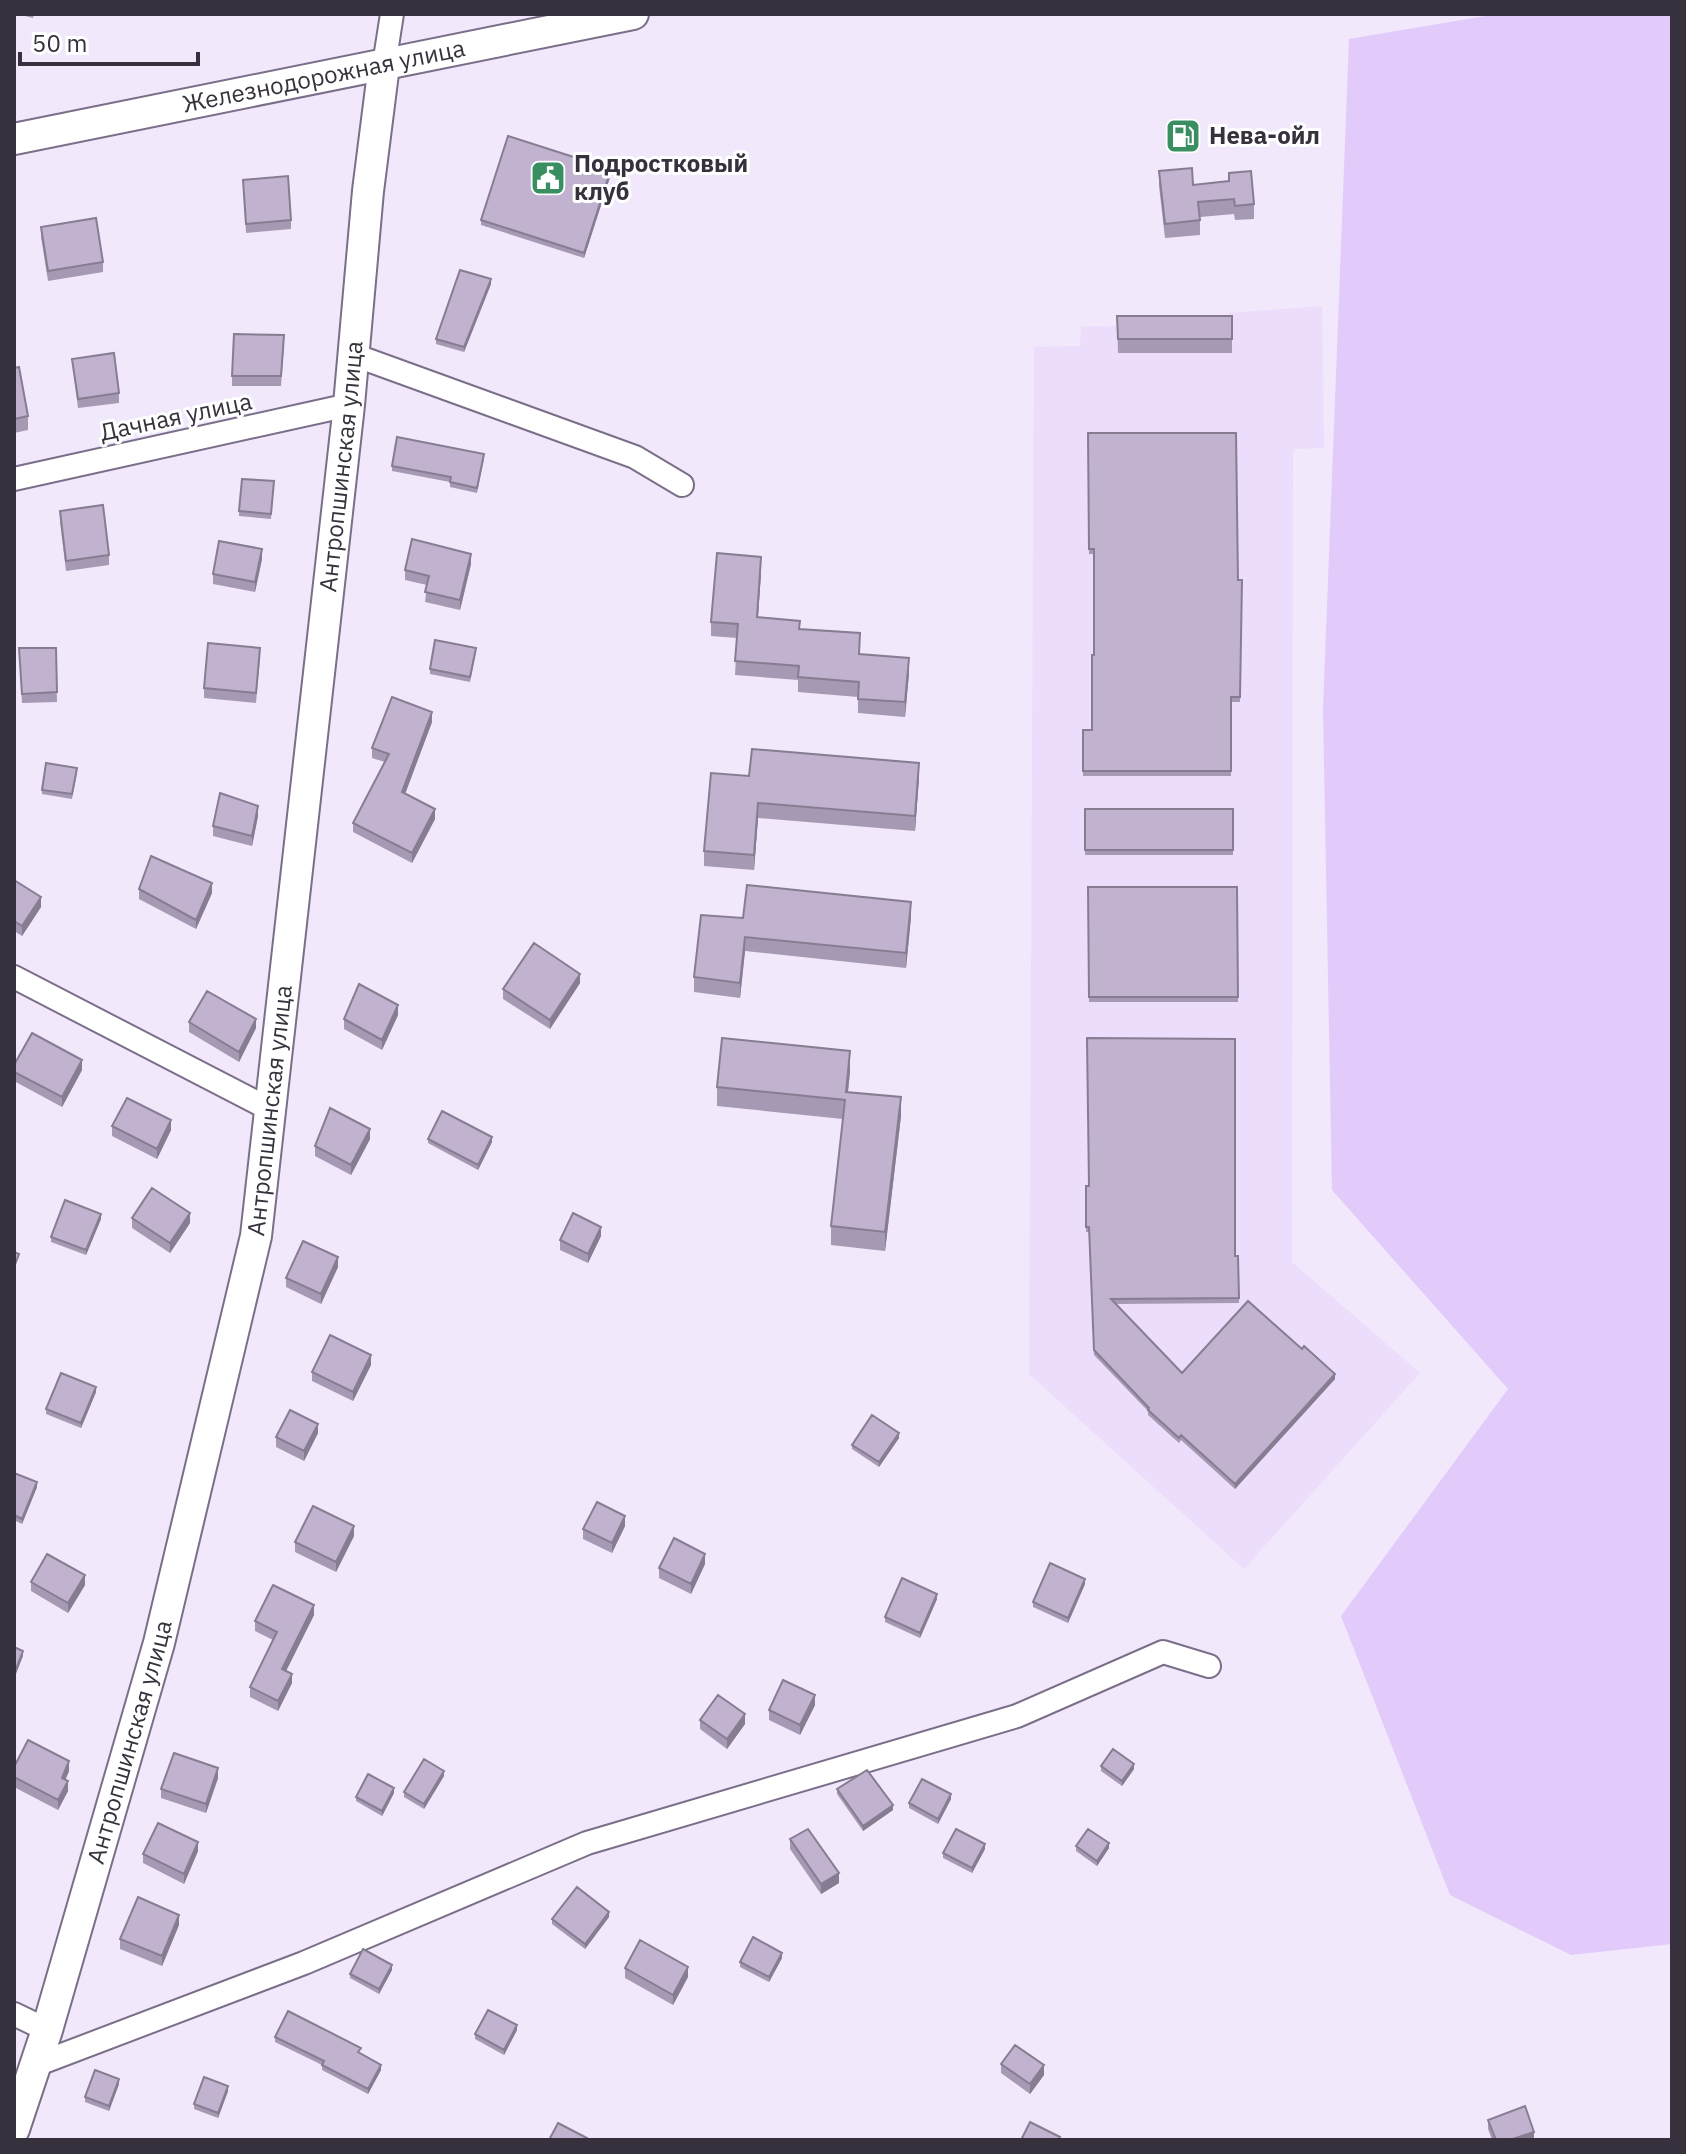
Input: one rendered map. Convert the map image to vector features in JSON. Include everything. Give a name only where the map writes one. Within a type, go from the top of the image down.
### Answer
[{"type":"street","points":[[384,65],[392,14]]},
{"type":"street","name":"Железнодорожная улица","points":[[14,139],[633,14]]},
{"type":"street","name":"Антропшинская улица","points":[[14,2129],[47,2030],[159,1643],[256,1236],[384,65]]},
{"type":"street","points":[[354,355],[635,457],[682,485]]},
{"type":"street","name":"Дачная улица","points":[[14,479],[349,405]]},
{"type":"street","points":[[14,977],[271,1110]]},
{"type":"street","points":[[33,2066],[304,1963],[587,1843],[1017,1716],[1163,1652],[1209,1666]]},
{"type":"street","points":[[14,2014],[47,2030]]},
{"type":"shaded area","points":[[1497,14],[1672,14],[1672,1944],[1571,1955],[1450,1895],[1341,1616],[1508,1389],[1332,1190],[1323,709],[1349,39]]},
{"type":"shaded area","points":[[1322,306],[1324,448],[1293,449],[1292,1262],[1420,1373],[1244,1569],[1029,1374],[1034,347],[1080,346],[1081,326],[1229,328],[1229,313]]},
{"type":"building","points":[[508,136],[611,169],[584,253],[481,220]]},
{"type":"building","points":[[1192,168],[1193,185],[1229,181],[1229,173],[1251,171],[1254,204],[1235,206],[1234,199],[1198,202],[1200,220],[1165,224],[1159,171]]},
{"type":"building","points":[[288,176],[291,220],[246,224],[243,180]]},
{"type":"building","points":[[96,218],[103,262],[48,271],[41,227]]},
{"type":"building","points":[[460,270],[491,279],[464,347],[436,339]]},
{"type":"building","points":[[1117,316],[1232,316],[1232,339],[1118,339]]},
{"type":"building","points":[[234,334],[284,335],[281,376],[232,376]]},
{"type":"building","points":[[114,353],[119,393],[78,399],[72,359]]},
{"type":"building","points":[[19,367],[28,416],[14,419],[14,368]]},
{"type":"building","points":[[1088,433],[1236,433],[1238,580],[1242,580],[1240,697],[1231,697],[1231,771],[1083,771],[1083,730],[1092,730],[1094,655],[1094,549],[1089,549]]},
{"type":"building","points":[[397,437],[484,454],[477,488],[450,482],[451,477],[392,466]]},
{"type":"building","points":[[242,479],[274,481],[271,514],[239,511]]},
{"type":"building","points":[[103,505],[109,555],[66,561],[60,511]]},
{"type":"building","points":[[412,539],[471,554],[460,600],[425,592],[429,576],[405,570]]},
{"type":"building","points":[[219,541],[262,549],[255,582],[213,574]]},
{"type":"building","points":[[717,553],[761,557],[757,617],[800,621],[799,629],[860,633],[859,654],[909,658],[905,702],[858,699],[859,682],[798,677],[799,666],[735,661],[738,624],[711,622]]},
{"type":"building","points":[[435,640],[476,648],[470,677],[430,669]]},
{"type":"building","points":[[208,643],[260,648],[256,693],[204,688]]},
{"type":"building","points":[[19,648],[56,648],[57,692],[22,694]]},
{"type":"building","points":[[392,697],[432,712],[402,792],[435,809],[412,853],[353,823],[389,754],[372,748]]},
{"type":"building","points":[[752,749],[919,763],[915,816],[758,803],[754,855],[704,851],[711,773],[749,776]]},
{"type":"building","points":[[46,763],[77,768],[72,794],[42,790]]},
{"type":"building","points":[[220,793],[258,806],[252,836],[213,826]]},
{"type":"building","points":[[1085,809],[1233,809],[1233,850],[1085,850]]},
{"type":"building","points":[[151,856],[212,883],[196,920],[139,889]]},
{"type":"building","points":[[14,880],[41,897],[22,926],[14,921]]},
{"type":"building","points":[[747,885],[911,902],[906,953],[745,937],[740,983],[694,977],[701,915],[743,918]]},
{"type":"building","points":[[1088,887],[1237,887],[1238,997],[1089,997]]},
{"type":"building","points":[[534,943],[580,974],[550,1020],[503,989]]},
{"type":"building","points":[[359,984],[398,1005],[382,1040],[344,1019]]},
{"type":"building","points":[[207,991],[256,1019],[239,1052],[189,1022]]},
{"type":"building","points":[[32,1033],[82,1060],[62,1097],[14,1072],[14,1065]]},
{"type":"building","points":[[722,1038],[850,1051],[846,1092],[901,1097],[885,1232],[831,1226],[845,1100],[717,1087]]},
{"type":"building","points":[[1087,1038],[1235,1039],[1235,1256],[1238,1256],[1239,1298],[1111,1299],[1182,1373],[1248,1301],[1335,1374],[1235,1484],[1148,1410],[1094,1350],[1089,1227],[1086,1227],[1086,1186],[1089,1186]]},
{"type":"building","points":[[127,1098],[171,1120],[157,1149],[112,1126]]},
{"type":"building","points":[[330,1108],[370,1129],[351,1165],[315,1146]]},
{"type":"building","points":[[442,1111],[492,1137],[478,1165],[428,1139]]},
{"type":"building","points":[[152,1188],[190,1213],[170,1243],[132,1218]]},
{"type":"building","points":[[65,1200],[101,1214],[86,1250],[51,1237]]},
{"type":"building","points":[[573,1213],[601,1227],[588,1254],[560,1240]]},
{"type":"building","points":[[303,1241],[338,1257],[321,1294],[286,1278]]},
{"type":"building","points":[[330,1335],[371,1355],[353,1392],[312,1372]]},
{"type":"building","points":[[61,1373],[96,1387],[81,1423],[46,1409]]},
{"type":"building","points":[[290,1410],[318,1424],[304,1451],[276,1437]]},
{"type":"building","points":[[872,1415],[899,1433],[879,1462],[852,1445]]},
{"type":"building","points":[[14,1473],[37,1482],[22,1519],[14,1515]]},
{"type":"building","points":[[597,1502],[625,1516],[612,1543],[583,1529]]},
{"type":"building","points":[[313,1506],[354,1526],[336,1562],[295,1542]]},
{"type":"building","points":[[674,1538],[705,1554],[691,1584],[659,1568]]},
{"type":"building","points":[[47,1554],[85,1575],[68,1603],[31,1582]]},
{"type":"building","points":[[1050,1563],[1085,1579],[1068,1618],[1033,1602]]},
{"type":"building","points":[[902,1578],[937,1594],[920,1633],[885,1617]]},
{"type":"building","points":[[273,1585],[314,1605],[282,1669],[292,1674],[278,1701],[250,1687],[277,1632],[255,1621]]},
{"type":"building","points":[[14,1647],[23,1651],[14,1674]]},
{"type":"building","points":[[783,1680],[815,1695],[800,1725],[769,1710]]},
{"type":"building","points":[[718,1695],[745,1714],[727,1739],[700,1720]]},
{"type":"building","points":[[28,1740],[69,1761],[62,1778],[68,1781],[58,1800],[14,1777],[14,1767]]},
{"type":"building","points":[[1113,1749],[1134,1764],[1122,1781],[1101,1766]]},
{"type":"building","points":[[174,1753],[218,1768],[206,1804],[161,1789]]},
{"type":"building","points":[[424,1759],[444,1771],[424,1804],[404,1792]]},
{"type":"building","points":[[867,1770],[893,1805],[863,1826],[837,1789]]},
{"type":"building","points":[[368,1774],[394,1788],[382,1811],[356,1797]]},
{"type":"building","points":[[922,1779],[951,1794],[938,1819],[909,1803]]},
{"type":"building","points":[[158,1823],[198,1842],[184,1874],[143,1854]]},
{"type":"building","points":[[808,1829],[839,1873],[821,1884],[790,1839]]},
{"type":"building","points":[[956,1829],[985,1844],[972,1868],[943,1853]]},
{"type":"building","points":[[1088,1829],[1109,1843],[1097,1861],[1076,1846]]},
{"type":"building","points":[[577,1887],[609,1912],[585,1944],[552,1919]]},
{"type":"building","points":[[138,1897],[179,1915],[162,1956],[120,1939]]},
{"type":"building","points":[[753,1937],[782,1953],[769,1977],[740,1962]]},
{"type":"building","points":[[640,1940],[688,1967],[673,1995],[625,1968]]},
{"type":"building","points":[[363,1949],[392,1965],[379,1989],[350,1974]]},
{"type":"building","points":[[488,2010],[517,2025],[504,2050],[475,2034]]},
{"type":"building","points":[[288,2011],[361,2048],[358,2052],[381,2065],[368,2089],[322,2065],[324,2061],[275,2037]]},
{"type":"building","points":[[1015,2045],[1044,2065],[1030,2084],[1001,2064]]},
{"type":"building","points":[[95,2070],[119,2079],[109,2106],[85,2097]]},
{"type":"building","points":[[204,2077],[228,2086],[218,2113],[194,2104]]},
{"type":"building","points":[[1525,2106],[1534,2132],[1510,2140],[1496,2140],[1488,2120]]},
{"type":"building","points":[[1030,2122],[1060,2137],[1058,2140],[1021,2140]]},
{"type":"building","points":[[558,2123],[587,2138],[586,2140],[549,2140]]},
{"type":"place","name":"Нева-ойл","points":[[1183,136]]},
{"type":"place","name":"Подростковый клуб","points":[[548,178]]}]
